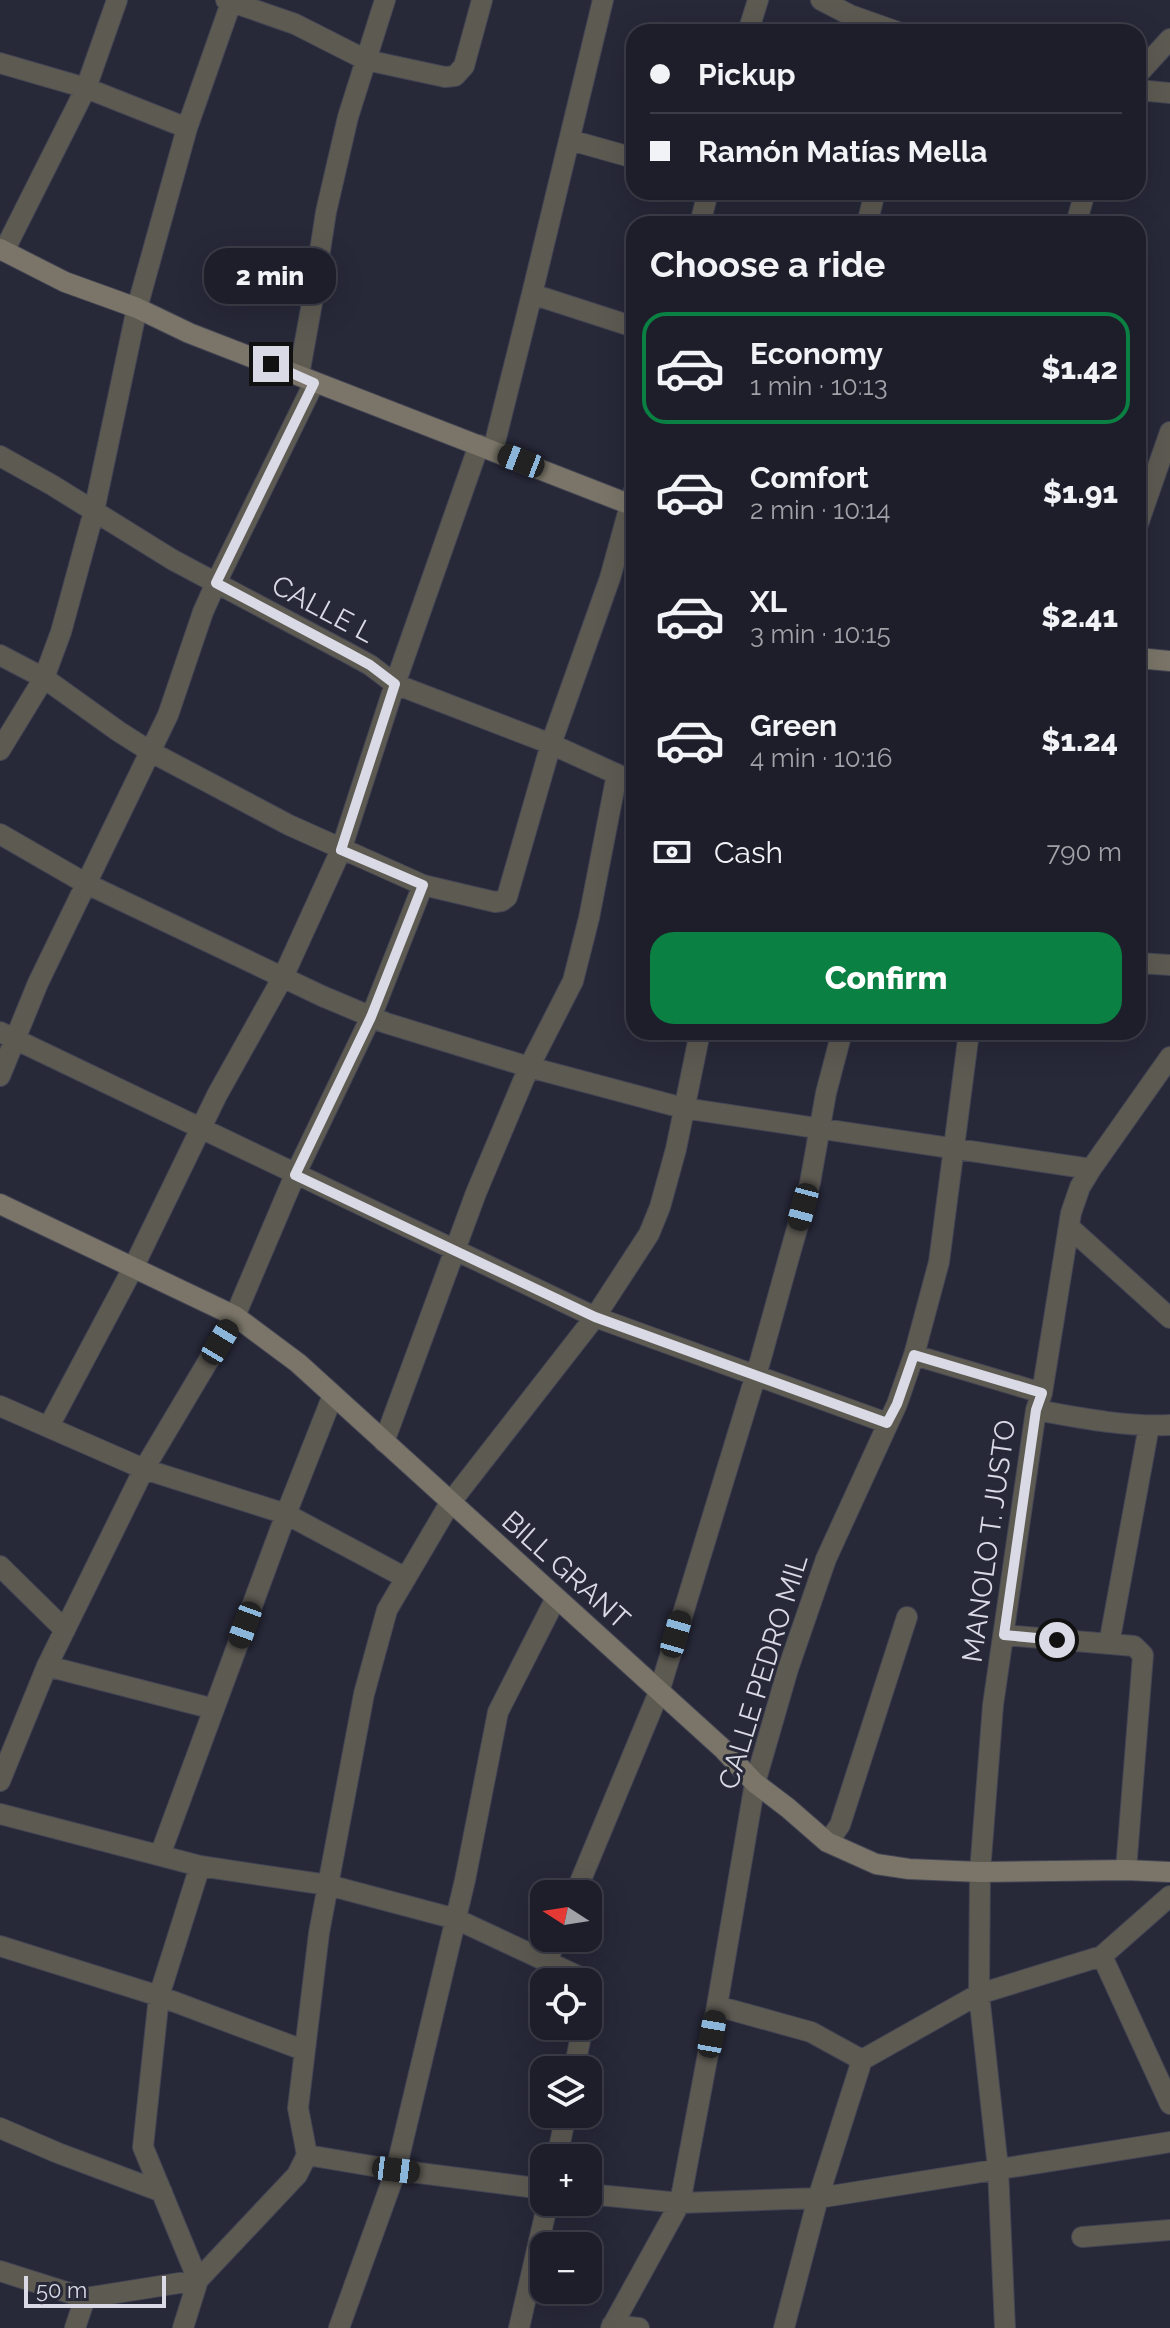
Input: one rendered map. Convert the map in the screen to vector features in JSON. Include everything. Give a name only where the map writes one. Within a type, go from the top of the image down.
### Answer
[{"type":"street","points":[[117,0],[86,88],[2,250],[65,282],[137,308],[189,333],[486,448],[626,498]]},
{"type":"street","points":[[0,1076],[8,1035],[38,983],[151,752],[177,693],[203,612],[306,379],[312,303],[326,212],[348,117],[385,0]]},
{"type":"street","points":[[0,750],[44,678],[61,632],[94,511],[137,308],[187,128],[230,1],[295,24],[366,60],[445,77],[455,76],[464,66],[482,0]]},
{"type":"street","points":[[49,1426],[133,1268],[217,1095],[283,977],[341,850],[395,684],[486,448],[532,294],[603,0]]},
{"type":"street","points":[[750,24],[758,0]]},
{"type":"street","points":[[821,0],[852,7],[883,24]]},
{"type":"street","points":[[1146,65],[1170,39]]},
{"type":"street","points":[[0,63],[86,88],[187,128]]},
{"type":"street","points":[[1146,91],[1170,93]]},
{"type":"street","points":[[570,140],[626,156]]},
{"type":"street","points":[[532,294],[626,324]]},
{"type":"street","points":[[1146,501],[1170,432]]},
{"type":"street","name":"CALLE L","points":[[0,456],[137,539],[370,665],[395,684],[551,744],[626,778]]},
{"type":"street","points":[[0,655],[44,678],[151,752],[341,850],[423,885],[502,901],[507,897],[551,744],[626,524]]},
{"type":"street","points":[[1146,659],[1170,661]]},
{"type":"street","points":[[384,1442],[476,1193],[529,1067],[573,981],[626,778]]},
{"type":"street","points":[[0,834],[85,883],[371,1017],[529,1067],[683,1108],[1091,1169]]},
{"type":"street","points":[[0,1781],[47,1666],[144,1469],[235,1316],[295,1175],[371,1017],[423,885]]},
{"type":"street","points":[[1146,964],[1170,965]]},
{"type":"street","points":[[8,1035],[200,1130],[595,1317],[887,1423]]},
{"type":"street","points":[[183,2328],[198,2280],[297,2175],[307,2155],[298,2108],[319,1933],[364,1694],[387,1610],[450,1503],[595,1317],[649,1234],[672,1164],[698,1040]]},
{"type":"street","points":[[581,1880],[659,1692],[810,1183],[819,1128],[840,1040]]},
{"type":"street","name":"CALLE PEDRO MIL","points":[[611,2326],[680,2203],[755,1783],[788,1669],[826,1559],[897,1404],[914,1355],[939,1262],[968,1040]]},
{"type":"street","name":"MANOLO T. JUSTO","points":[[1005,2328],[998,2168],[979,1994],[980,1872],[993,1705],[1069,1227],[1080,1187],[1091,1169],[1167,1067]]},
{"type":"street","name":"BILL GRANT","points":[[0,1204],[235,1316],[298,1363],[722,1748],[755,1783],[828,1842],[876,1864],[909,1869],[1170,1872]]},
{"type":"street","points":[[1069,1227],[1170,1318]]},
{"type":"street","points":[[914,1355],[1095,1421],[1160,1426],[1109,1644]]},
{"type":"street","points":[[160,1855],[333,1395]]},
{"type":"street","points":[[1,1408],[144,1469],[286,1514],[406,1578]]},
{"type":"street","points":[[0,1566],[65,1630]]},
{"type":"street","points":[[339,2328],[396,2170],[456,1919],[498,1712],[556,1598]]},
{"type":"street","points":[[828,1842],[840,1825],[907,1617]]},
{"type":"street","points":[[1004,1635],[1134,1646],[1143,1655],[1126,1870]]},
{"type":"street","points":[[47,1666],[214,1709]]},
{"type":"street","points":[[0,1814],[200,1866],[328,1885],[456,1919],[561,1968]]},
{"type":"street","points":[[198,2280],[143,2147],[159,1996],[200,1866]]},
{"type":"street","points":[[784,2328],[818,2198],[862,2060],[979,1994],[1102,1956],[1170,1896]]},
{"type":"street","points":[[0,1946],[159,1996],[303,2050]]},
{"type":"street","points":[[547,1961],[551,1952]]},
{"type":"street","points":[[1102,1956],[1170,2104]]},
{"type":"street","points":[[717,2006],[811,2032],[862,2060]]},
{"type":"street","points":[[0,2128],[162,2192]]},
{"type":"street","points":[[602,2195],[680,2203],[818,2198],[1170,2142]]},
{"type":"street","points":[[307,2155],[530,2187]]},
{"type":"street","points":[[519,2328],[545,2216]]},
{"type":"street","points":[[1082,2237],[1170,2230]]},
{"type":"street","points":[[0,2271],[85,2298],[198,2280]]},
{"type":"street","points":[[75,2328],[85,2298]]},
{"type":"street","points":[[611,2326],[639,2328]]},
{"type":"route","points":[[271,364],[314,383],[216,583],[370,665],[395,684],[341,850],[423,885],[371,1017],[295,1175],[595,1317],[887,1423],[914,1355],[1042,1393],[1036,1410],[1004,1635],[1057,1640]]}]
